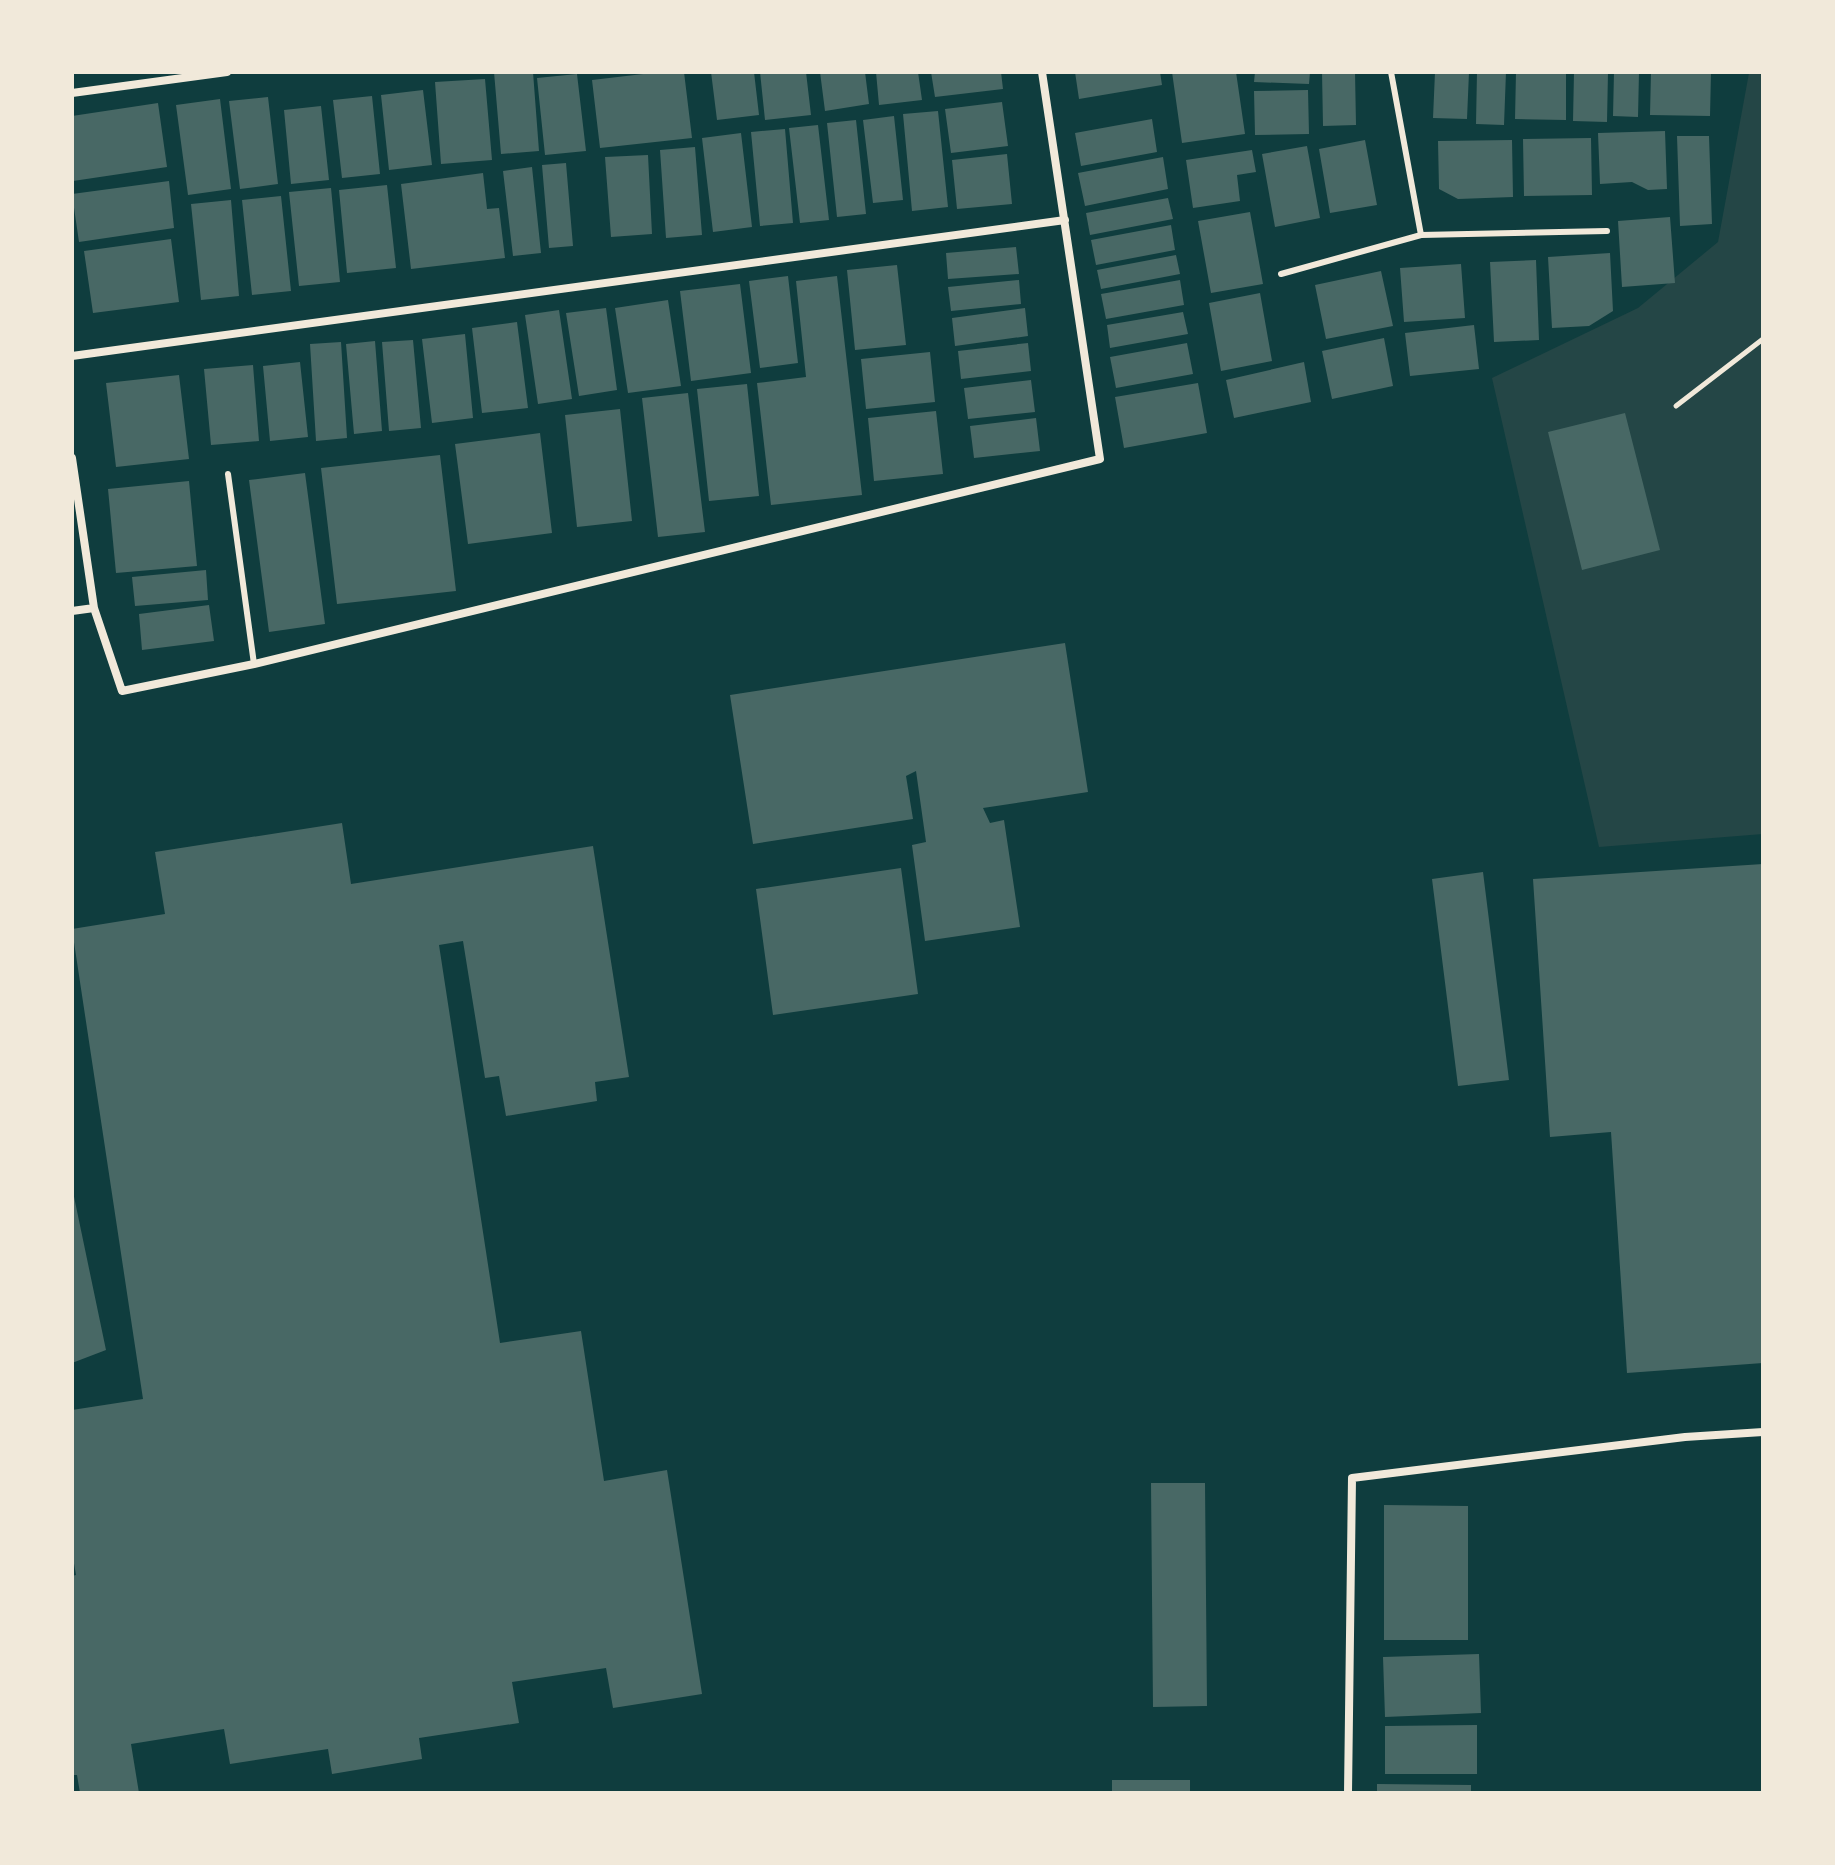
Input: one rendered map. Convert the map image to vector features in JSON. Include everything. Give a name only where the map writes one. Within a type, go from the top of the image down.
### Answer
[{"type":"street","points":[[72,93],[227,72]]},
{"type":"street","points":[[72,458],[94,608],[122,691],[254,664],[1100,459],[1042,72]]},
{"type":"street","points":[[72,356],[1065,220]]},
{"type":"street","points":[[72,611],[94,608]]},
{"type":"street","points":[[1348,1793],[1352,1478],[1685,1437],[1763,1432]]},
{"type":"lane","points":[[1391,72],[1421,235]]},
{"type":"lane","points":[[1281,274],[1421,235],[1607,231]]},
{"type":"lane","points":[[228,474],[254,664]]},
{"type":"path","points":[[1676,406],[1763,339]]},
{"type":"shaded area","points":[[1749,73],[1763,74],[1763,834],[1599,847],[1492,378],[1638,308],[1718,242]]},
{"type":"building","points":[[494,72],[533,72],[539,151],[501,154]]},
{"type":"building","points":[[684,72],[692,138],[600,148],[592,80]]},
{"type":"building","points":[[711,72],[754,72],[759,115],[717,120]]},
{"type":"building","points":[[760,72],[806,72],[811,115],[765,120]]},
{"type":"building","points":[[820,72],[865,72],[869,104],[825,111]]},
{"type":"building","points":[[876,72],[918,72],[922,100],[879,105]]},
{"type":"building","points":[[931,72],[1001,72],[1003,89],[935,97]]},
{"type":"building","points":[[1075,72],[1160,72],[1162,85],[1079,99]]},
{"type":"building","points":[[1172,72],[1236,72],[1245,134],[1182,143]]},
{"type":"building","points":[[1255,72],[1310,72],[1309,84],[1254,82]]},
{"type":"building","points":[[1322,72],[1355,72],[1356,125],[1323,126]]},
{"type":"building","points":[[1435,72],[1469,72],[1467,119],[1433,118]]},
{"type":"building","points":[[1477,72],[1506,72],[1504,125],[1476,124]]},
{"type":"building","points":[[1516,72],[1566,72],[1566,120],[1515,119]]},
{"type":"building","points":[[1574,72],[1608,72],[1607,122],[1573,121]]},
{"type":"building","points":[[1614,72],[1639,72],[1638,117],[1613,116]]},
{"type":"building","points":[[1651,72],[1711,72],[1710,116],[1650,115]]},
{"type":"building","points":[[577,74],[586,151],[545,155],[537,78]]},
{"type":"building","points":[[485,79],[492,160],[441,164],[435,82]]},
{"type":"building","points":[[423,90],[432,165],[389,170],[381,95]]},
{"type":"building","points":[[1308,90],[1309,134],[1255,135],[1254,91]]},
{"type":"building","points":[[372,96],[380,174],[342,178],[333,100]]},
{"type":"building","points":[[268,97],[278,184],[240,189],[229,101]]},
{"type":"building","points":[[220,99],[231,189],[188,195],[176,105]]},
{"type":"building","points":[[1002,102],[1008,146],[951,153],[945,109]]},
{"type":"building","points":[[158,103],[167,167],[73,181],[72,116]]},
{"type":"building","points":[[321,106],[329,180],[291,184],[284,110]]},
{"type":"building","points":[[938,111],[948,207],[912,211],[903,114]]},
{"type":"building","points":[[894,116],[903,200],[873,203],[863,120]]},
{"type":"building","points":[[1152,119],[1157,152],[1081,166],[1075,133]]},
{"type":"building","points":[[856,120],[866,214],[837,217],[827,123]]},
{"type":"building","points":[[818,125],[829,220],[800,223],[789,128]]},
{"type":"building","points":[[785,129],[793,223],[760,226],[751,132]]},
{"type":"building","points":[[1665,131],[1667,189],[1648,190],[1632,182],[1600,184],[1598,133]]},
{"type":"building","points":[[741,133],[752,227],[713,232],[702,138]]},
{"type":"building","points":[[1677,136],[1709,136],[1712,224],[1680,226]]},
{"type":"building","points":[[1591,138],[1592,195],[1524,196],[1523,139]]},
{"type":"building","points":[[1365,140],[1377,205],[1330,213],[1319,149]]},
{"type":"building","points":[[1512,140],[1513,197],[1458,199],[1439,189],[1438,141]]},
{"type":"building","points":[[1307,146],[1320,218],[1275,227],[1262,154]]},
{"type":"building","points":[[695,147],[702,235],[666,238],[660,150]]},
{"type":"building","points":[[1252,150],[1256,172],[1237,175],[1240,201],[1193,208],[1186,160]]},
{"type":"building","points":[[1007,154],[1012,204],[957,209],[952,160]]},
{"type":"building","points":[[648,155],[652,234],[611,237],[605,157]]},
{"type":"building","points":[[1163,157],[1168,189],[1085,206],[1078,173]]},
{"type":"building","points":[[566,163],[573,246],[549,248],[542,165]]},
{"type":"building","points":[[532,167],[541,253],[513,256],[503,171]]},
{"type":"building","points":[[483,173],[487,209],[499,208],[505,258],[411,269],[401,184]]},
{"type":"building","points":[[169,181],[174,228],[79,242],[72,194]]},
{"type":"building","points":[[387,185],[396,268],[347,273],[339,190]]},
{"type":"building","points":[[331,188],[340,282],[299,286],[289,192]]},
{"type":"building","points":[[281,196],[291,291],[252,295],[242,200]]},
{"type":"building","points":[[1168,198],[1173,219],[1090,235],[1086,213]]},
{"type":"building","points":[[231,200],[239,296],[201,300],[191,204]]},
{"type":"building","points":[[1250,212],[1263,284],[1211,293],[1198,221]]},
{"type":"building","points":[[1670,217],[1675,283],[1622,287],[1618,221]]},
{"type":"building","points":[[1171,225],[1175,250],[1096,265],[1091,240]]},
{"type":"building","points":[[171,239],[179,302],[93,313],[84,251]]},
{"type":"building","points":[[1016,247],[1019,274],[948,279],[946,253]]},
{"type":"building","points":[[1610,253],[1613,311],[1589,326],[1552,328],[1548,257]]},
{"type":"building","points":[[1176,255],[1180,274],[1101,289],[1097,270]]},
{"type":"building","points":[[1536,260],[1539,340],[1494,342],[1490,262]]},
{"type":"building","points":[[1461,264],[1465,318],[1404,322],[1400,268]]},
{"type":"building","points":[[897,265],[906,345],[855,350],[847,270]]},
{"type":"building","points":[[1381,271],[1393,326],[1326,339],[1315,285]]},
{"type":"building","points":[[788,276],[798,363],[760,368],[749,281]]},
{"type":"building","points":[[837,276],[862,495],[771,505],[757,383],[806,377],[796,281]]},
{"type":"building","points":[[1019,280],[1021,304],[951,311],[948,287]]},
{"type":"building","points":[[1180,280],[1184,305],[1106,319],[1101,294]]},
{"type":"building","points":[[740,284],[751,373],[691,381],[680,291]]},
{"type":"building","points":[[1260,293],[1272,361],[1221,371],[1209,303]]},
{"type":"building","points":[[668,300],[681,386],[628,393],[615,308]]},
{"type":"building","points":[[606,308],[617,390],[579,396],[566,313]]},
{"type":"building","points":[[1025,308],[1028,336],[955,346],[952,318]]},
{"type":"building","points":[[559,310],[572,399],[538,404],[525,315]]},
{"type":"building","points":[[1183,312],[1188,334],[1110,348],[1107,325]]},
{"type":"building","points":[[517,322],[528,408],[482,413],[472,328]]},
{"type":"building","points":[[1474,325],[1479,369],[1410,376],[1405,333]]},
{"type":"building","points":[[465,334],[473,418],[432,423],[422,339]]},
{"type":"building","points":[[1384,338],[1393,386],[1332,399],[1322,351]]},
{"type":"building","points":[[413,340],[421,428],[389,431],[382,342]]},
{"type":"building","points":[[375,341],[382,431],[354,434],[346,344]]},
{"type":"building","points":[[341,342],[347,438],[316,441],[310,344]]},
{"type":"building","points":[[1028,343],[1031,371],[961,379],[958,351]]},
{"type":"building","points":[[1187,343],[1193,374],[1116,388],[1110,357]]},
{"type":"building","points":[[930,352],[935,402],[866,409],[861,359]]},
{"type":"building","points":[[300,362],[308,437],[270,441],[263,366]]},
{"type":"building","points":[[1304,362],[1311,402],[1234,418],[1226,380]]},
{"type":"building","points":[[253,365],[259,441],[211,445],[204,369]]},
{"type":"building","points":[[179,375],[189,459],[116,467],[106,383]]},
{"type":"building","points":[[1031,380],[1035,412],[968,419],[964,388]]},
{"type":"building","points":[[1198,383],[1207,433],[1124,448],[1115,397]]},
{"type":"building","points":[[747,384],[759,496],[709,501],[697,389]]},
{"type":"building","points":[[688,393],[705,532],[658,537],[642,398]]},
{"type":"building","points":[[620,409],[632,521],[577,527],[565,415]]},
{"type":"building","points":[[936,411],[943,474],[874,481],[868,418]]},
{"type":"building","points":[[1625,413],[1660,550],[1582,570],[1548,432]]},
{"type":"building","points":[[1036,418],[1040,451],[974,458],[970,426]]},
{"type":"building","points":[[540,433],[552,533],[468,544],[455,444]]},
{"type":"building","points":[[440,455],[456,591],[337,604],[321,468]]},
{"type":"building","points":[[305,473],[325,624],[269,632],[249,480]]},
{"type":"building","points":[[189,481],[197,566],[116,573],[108,489]]},
{"type":"building","points":[[206,570],[208,600],[135,606],[132,577]]},
{"type":"building","points":[[209,605],[214,641],[142,650],[139,614]]},
{"type":"building","points":[[1065,643],[1088,792],[983,808],[990,823],[1004,820],[1020,927],[925,941],[912,845],[926,842],[916,771],[906,776],[913,819],[753,844],[730,695]]},
{"type":"building","points":[[342,823],[351,884],[593,846],[629,1077],[595,1082],[597,1101],[506,1116],[499,1076],[485,1078],[463,941],[439,945],[500,1343],[581,1331],[604,1481],[667,1470],[702,1694],[613,1708],[606,1668],[512,1682],[519,1723],[419,1738],[422,1759],[332,1774],[328,1749],[230,1764],[224,1729],[131,1744],[139,1793],[80,1793],[77,1775],[72,1775],[72,1576],[76,1575],[72,1552],[72,1410],[143,1399],[72,929],[165,914],[155,852]]},
{"type":"building","points":[[1763,864],[1763,1363],[1627,1373],[1611,1132],[1550,1137],[1533,879]]},
{"type":"building","points":[[901,868],[918,994],[773,1015],[756,889]]},
{"type":"building","points":[[1483,872],[1509,1080],[1458,1086],[1432,879]]},
{"type":"building","points":[[72,1187],[106,1350],[72,1363]]},
{"type":"building","points":[[1151,1483],[1205,1483],[1207,1706],[1153,1707]]},
{"type":"building","points":[[1384,1505],[1468,1506],[1468,1640],[1384,1640]]},
{"type":"building","points":[[1479,1654],[1481,1713],[1385,1717],[1383,1657]]},
{"type":"building","points":[[1477,1725],[1477,1774],[1385,1774],[1385,1726]]},
{"type":"building","points":[[1112,1780],[1190,1780],[1190,1793],[1112,1793]]},
{"type":"building","points":[[1377,1784],[1471,1785],[1471,1793],[1377,1793]]}]
